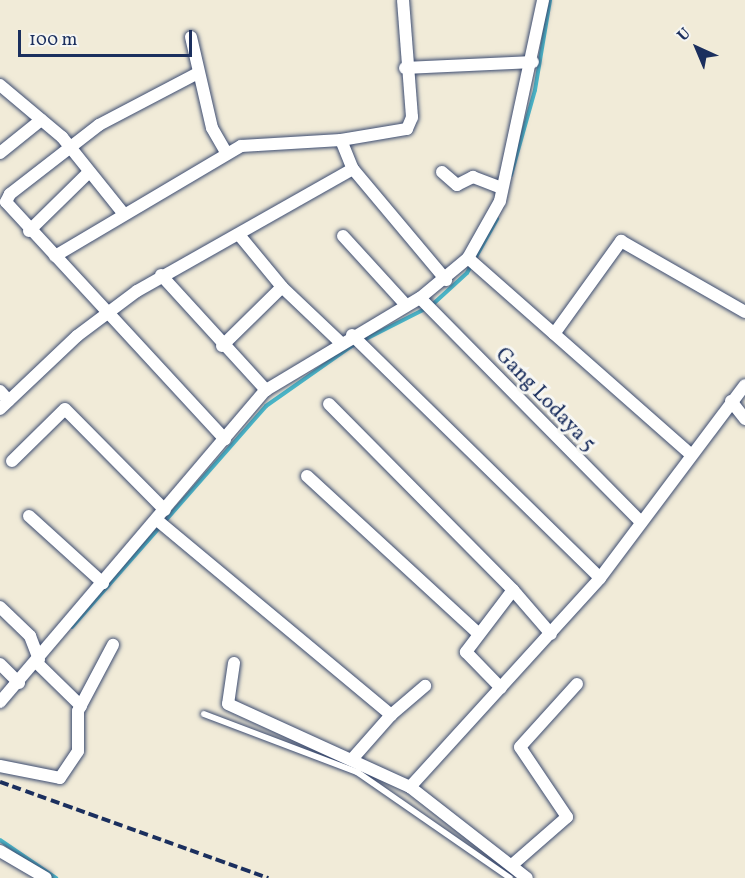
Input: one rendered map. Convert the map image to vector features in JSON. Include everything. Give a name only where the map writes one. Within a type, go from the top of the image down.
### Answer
[{"type":"street","points":[[55,256],[226,152],[279,140],[341,140],[410,126],[403,0]]},
{"type":"street","points":[[0,702],[39,663],[103,583],[266,390],[340,342],[357,340],[406,305],[425,304],[446,280],[472,260],[489,229],[502,188],[534,62],[543,0]]},
{"type":"street","points":[[190,37],[216,140],[226,152]]},
{"type":"street","points":[[405,68],[534,62]]},
{"type":"street","points":[[198,73],[153,92],[71,148],[8,196],[10,211],[110,311],[225,439]]},
{"type":"street","points":[[0,85],[71,148],[124,214]]},
{"type":"street","points":[[0,153],[41,120]]},
{"type":"street","points":[[341,140],[353,169],[446,280]]},
{"type":"street","points":[[0,391],[4,405],[110,311],[161,276],[240,236],[353,169]]},
{"type":"street","points":[[29,231],[89,171]]},
{"type":"street","points":[[442,172],[457,185],[474,177],[502,188]]},
{"type":"street","points":[[240,236],[282,287],[340,342]]},
{"type":"street","points":[[343,236],[406,305]]},
{"type":"street","points":[[554,334],[621,241],[745,312]]},
{"type":"street","points":[[472,260],[690,454]]},
{"type":"street","points":[[161,276],[222,346],[266,390]]},
{"type":"street","points":[[222,346],[282,287]]},
{"type":"street","name":"Gang Lodaya 5","points":[[425,304],[641,522]]},
{"type":"street","points":[[357,340],[600,578]]},
{"type":"street","points":[[410,787],[600,578],[690,454],[745,385]]},
{"type":"street","points":[[731,401],[745,419]]},
{"type":"street","points":[[329,404],[513,590],[551,634]]},
{"type":"street","points":[[12,461],[61,411],[69,411],[165,510]]},
{"type":"street","points":[[307,476],[477,633]]},
{"type":"street","points":[[28,516],[103,583]]},
{"type":"street","points":[[158,520],[391,715]]},
{"type":"street","points":[[501,688],[466,652],[477,633],[513,590]]},
{"type":"street","points":[[0,608],[30,636],[39,663],[81,706]]},
{"type":"street","points":[[0,766],[60,778],[78,751],[75,723],[81,706],[113,645]]},
{"type":"street","points":[[234,663],[228,704],[354,757],[410,787],[511,872],[527,878]]},
{"type":"street","points":[[0,664],[19,683]]},
{"type":"street","points":[[511,872],[567,817],[520,747],[577,684]]},
{"type":"street","points":[[354,757],[391,715],[425,686]]},
{"type":"street","points":[[3,855],[46,878]]},
{"type":"lane","points":[[204,714],[357,772],[511,872]]},
{"type":"waterway","points":[[511,175],[535,90],[550,0]]},
{"type":"waterway","points":[[432,305],[467,273],[497,219]]},
{"type":"waterway","points":[[72,627],[266,406],[350,347],[425,309]]},
{"type":"waterway","points":[[0,840],[56,878]]},
{"type":"railway","points":[[0,782],[268,878]]}]
